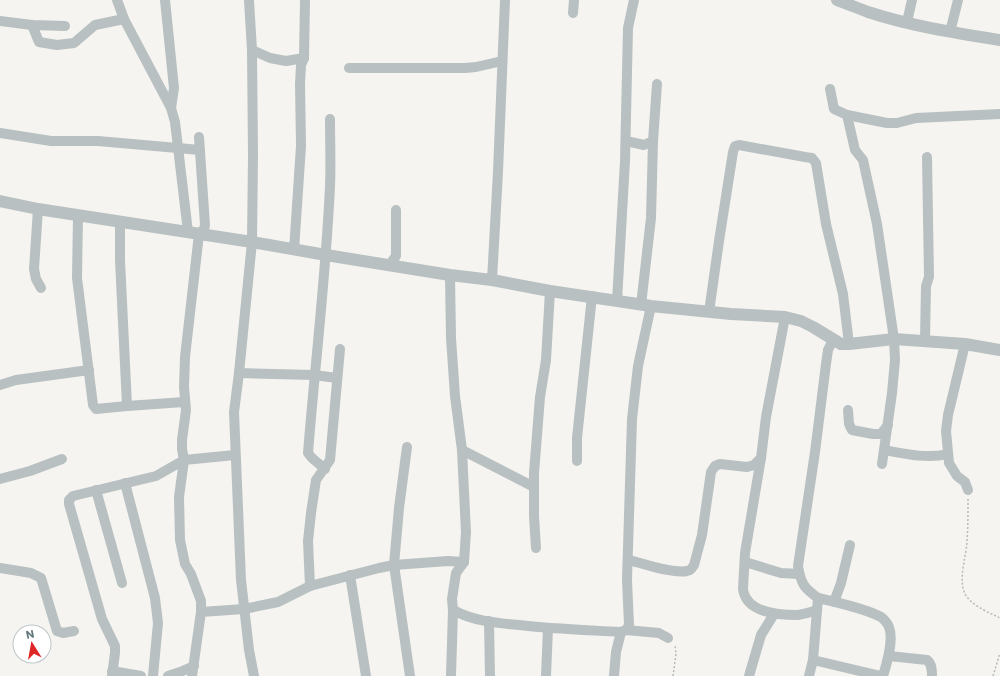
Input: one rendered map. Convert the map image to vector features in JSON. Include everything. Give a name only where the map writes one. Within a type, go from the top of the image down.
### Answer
[{"type":"street","points":[[117,0],[124,19],[171,108],[175,122],[193,233],[185,357],[184,402],[186,410],[182,449],[184,460],[179,497],[180,540],[185,564],[191,574],[201,601],[201,612],[192,676]]},
{"type":"street","points":[[165,0],[174,88],[171,108]]},
{"type":"street","points":[[249,0],[252,50],[252,242],[234,412],[241,580],[254,676]]},
{"type":"street","points":[[294,250],[301,146],[300,84],[301,65],[304,58],[305,0]]},
{"type":"street","points":[[492,280],[505,0]]},
{"type":"street","points":[[573,13],[574,0]]},
{"type":"street","points":[[618,301],[626,141],[628,28],[634,0]]},
{"type":"street","points":[[837,0],[869,12],[907,22],[950,32],[1000,40]]},
{"type":"street","points":[[907,22],[912,0]]},
{"type":"street","points":[[950,32],[958,0]]},
{"type":"street","points":[[32,25],[40,42],[57,45],[74,43],[94,25],[124,19]]},
{"type":"street","points":[[0,21],[32,25],[65,26]]},
{"type":"street","points":[[252,50],[270,58],[286,60],[304,58]]},
{"type":"street","points":[[349,68],[464,68],[502,61]]},
{"type":"street","points":[[614,676],[616,652],[624,631],[629,625],[627,580],[632,419],[646,306],[657,84]]},
{"type":"street","points":[[830,89],[834,108],[847,115],[887,123],[897,123],[916,118],[1000,114]]},
{"type":"street","points":[[847,115],[855,150],[863,160],[877,224],[894,339],[895,360],[882,464]]},
{"type":"street","points":[[325,469],[308,453],[326,255],[330,184],[330,119]]},
{"type":"street","points":[[0,133],[51,141],[98,141],[200,150]]},
{"type":"street","points":[[193,233],[204,229],[205,225],[199,137]]},
{"type":"street","points":[[626,141],[644,145],[654,141]]},
{"type":"street","points":[[709,312],[735,146],[739,145],[812,158],[816,163],[826,224],[843,294],[849,344]]},
{"type":"street","points":[[925,340],[926,286],[929,278],[927,158]]},
{"type":"street","points":[[0,201],[78,216],[120,221],[294,250],[492,280],[550,291],[592,296],[646,306],[785,317],[813,326],[841,344],[894,339],[925,340],[965,344],[1000,350]]},
{"type":"street","points":[[38,209],[34,269],[36,280],[41,288]]},
{"type":"street","points":[[390,264],[396,256],[396,210]]},
{"type":"street","points":[[78,216],[78,278],[93,405],[96,409],[184,402]]},
{"type":"street","points":[[120,221],[120,260],[127,406]]},
{"type":"street","points":[[450,274],[451,338],[455,396],[462,450],[466,532],[464,562],[456,573],[452,599],[451,676]]},
{"type":"street","points":[[536,548],[534,487],[540,397],[546,360],[550,291]]},
{"type":"street","points":[[578,461],[577,438],[592,296]]},
{"type":"street","points":[[785,317],[766,416],[745,562],[743,589],[744,595],[750,604],[774,614],[799,615],[817,610]]},
{"type":"street","points":[[813,660],[882,676],[888,656],[890,638],[889,627],[883,618],[872,613],[818,598],[807,590],[800,579],[798,566],[816,452],[828,350],[833,340]]},
{"type":"street","points":[[965,344],[948,415],[946,431],[949,463],[957,476],[965,482],[968,490]]},
{"type":"street","points":[[310,586],[308,541],[311,513],[316,480],[330,460],[340,349]]},
{"type":"street","points":[[0,385],[16,380],[89,370]]},
{"type":"street","points":[[239,373],[314,375],[337,378]]},
{"type":"street","points":[[848,410],[852,430],[881,434],[888,425]]},
{"type":"street","points":[[407,447],[399,508],[394,565],[410,676]]},
{"type":"street","points":[[462,450],[534,487]]},
{"type":"street","points":[[884,450],[937,457],[948,454]]},
{"type":"street","points":[[137,676],[112,674],[115,646],[102,619],[69,500],[72,496],[156,476],[184,460],[235,455]]},
{"type":"street","points":[[628,560],[670,570],[691,570],[694,566],[702,535],[711,472],[715,466],[720,464],[747,468],[754,465],[761,458]]},
{"type":"street","points":[[0,479],[30,471],[62,459]]},
{"type":"street","points":[[125,483],[155,598],[158,623],[154,676]]},
{"type":"street","points":[[96,490],[122,583]]},
{"type":"street","points":[[834,602],[841,582],[850,545]]},
{"type":"street","points":[[201,612],[244,609],[278,602],[310,586],[394,565],[448,561],[464,562]]},
{"type":"street","points":[[745,562],[781,573],[800,574]]},
{"type":"street","points":[[0,568],[32,573],[41,578],[57,631],[63,633],[74,631]]},
{"type":"street","points":[[350,575],[366,676]]},
{"type":"street","points":[[809,676],[813,660],[818,598]]},
{"type":"street","points":[[453,610],[463,616],[489,621],[548,628],[659,632],[668,638]]},
{"type":"street","points":[[749,676],[761,635],[774,614]]},
{"type":"street","points":[[489,621],[490,676]]},
{"type":"street","points":[[546,676],[548,628]]},
{"type":"street","points":[[888,656],[927,660],[932,668],[932,676]]},
{"type":"street","points":[[168,676],[194,666]]},
{"type":"path","points":[[968,490],[967,543],[962,578],[965,594],[972,602],[1000,618]]},
{"type":"path","points":[[668,638],[676,646],[673,676]]},
{"type":"path","points":[[993,676],[1000,653]]}]
